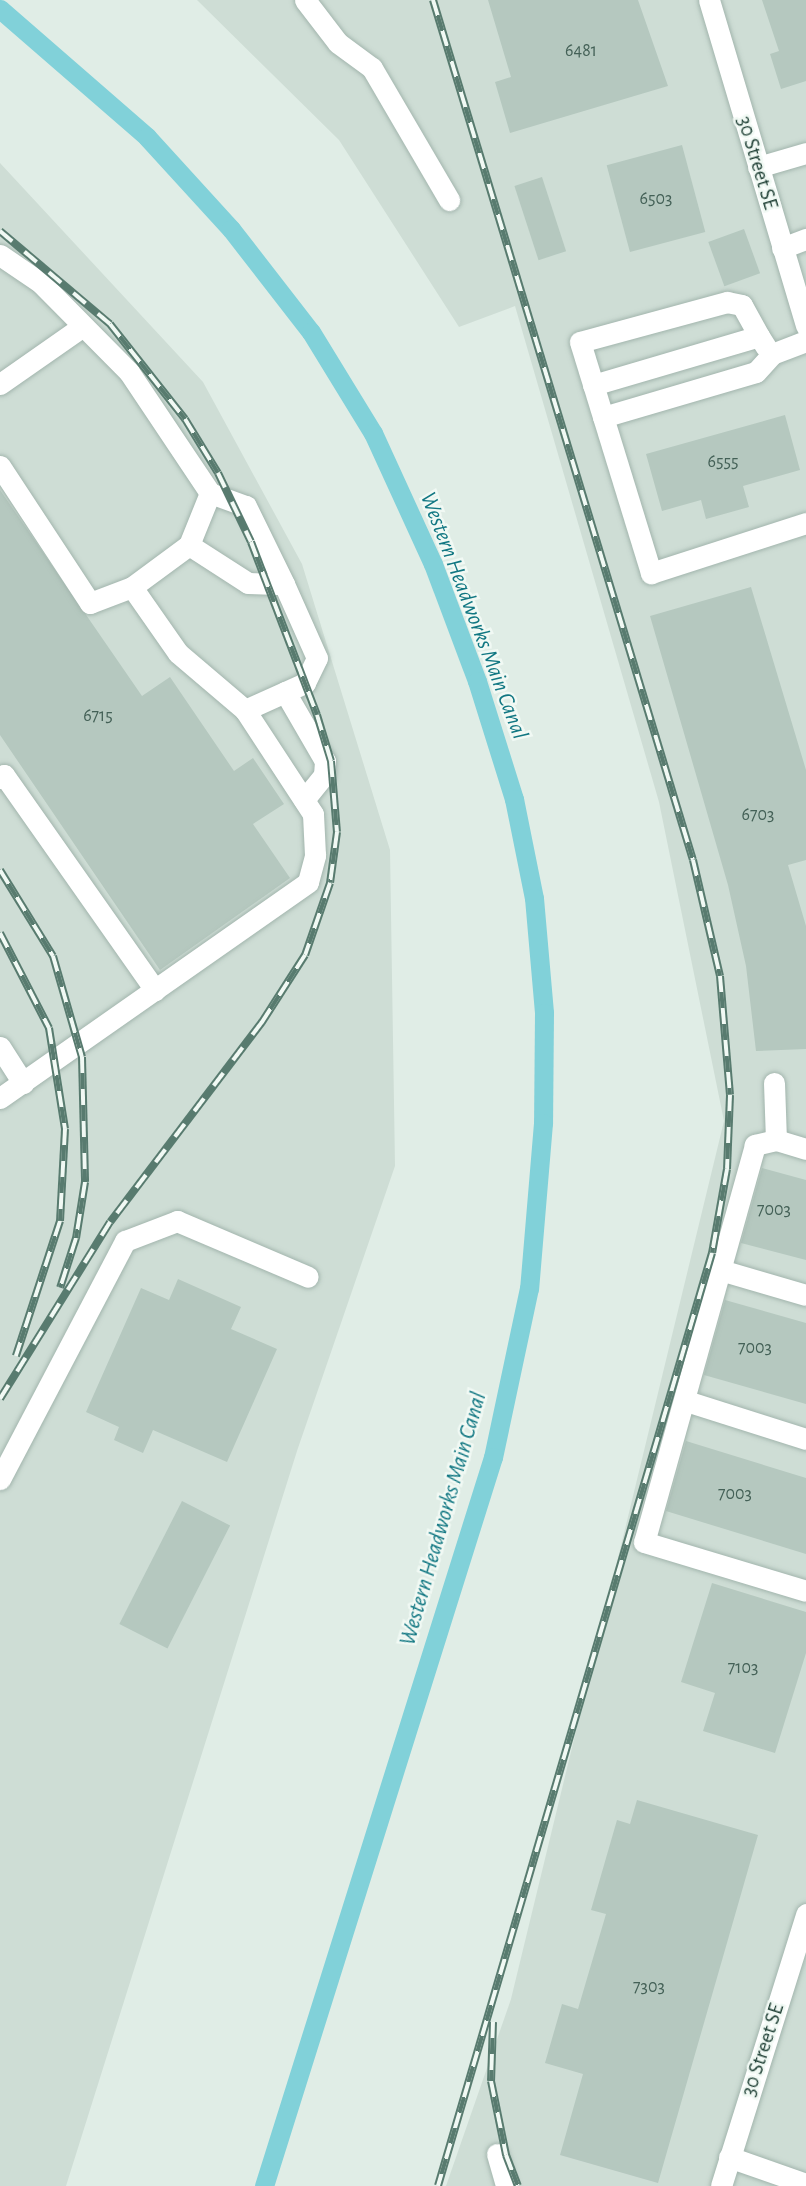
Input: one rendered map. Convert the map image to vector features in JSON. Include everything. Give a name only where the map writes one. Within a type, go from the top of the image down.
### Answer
[{"type":"street","points":[[305,0],[338,43],[372,68],[449,200]]},
{"type":"street","name":"30 Street SE","points":[[709,0],[806,326]]},
{"type":"street","points":[[758,167],[806,153]]},
{"type":"street","points":[[782,248],[806,239]]},
{"type":"street","points":[[0,255],[41,284],[129,372],[210,493],[246,506],[317,658],[305,683],[246,710]]},
{"type":"street","points":[[772,354],[741,305],[727,302],[580,342],[651,573],[806,523]]},
{"type":"street","points":[[0,384],[83,327]]},
{"type":"street","points":[[593,385],[759,336]]},
{"type":"street","points":[[603,417],[755,372],[772,354],[806,341]]},
{"type":"street","points":[[0,466],[90,603],[131,587],[189,545],[210,493]]},
{"type":"street","points":[[189,545],[248,583],[284,584]]},
{"type":"street","points":[[0,1098],[308,882],[315,855],[313,814],[246,710],[177,653],[131,587]]},
{"type":"street","points":[[285,692],[325,761],[324,775],[304,800]]},
{"type":"street","points":[[0,778],[4,775],[155,990]]},
{"type":"street","points":[[0,1047],[23,1083]]},
{"type":"street","points":[[774,1083],[776,1140]]},
{"type":"street","points":[[806,1149],[776,1140],[755,1145],[724,1271],[644,1542],[806,1591]]},
{"type":"street","points":[[0,1479],[125,1241],[177,1221],[308,1277]]},
{"type":"street","points":[[724,1271],[806,1295]]},
{"type":"street","points":[[687,1401],[806,1439]]},
{"type":"street","name":"30 Street SE","points":[[721,2186],[806,1914]]},
{"type":"street","points":[[497,2154],[506,2186]]},
{"type":"street","points":[[729,2157],[806,2185]]},
{"type":"shaded area","points":[[197,0],[806,0],[806,2186],[446,2186],[511,1999],[724,1121],[659,802],[515,306],[459,327],[339,140]]},
{"type":"shaded area","points":[[0,163],[203,382],[302,564],[390,850],[395,1166],[297,1451],[66,2186],[0,2186]]},
{"type":"building","points":[[488,0],[638,0],[668,86],[510,133],[495,82],[511,77]]},
{"type":"building","points":[[762,0],[806,0],[806,81],[781,89],[770,54],[779,51]]},
{"type":"building","points":[[682,145],[705,232],[630,252],[607,165]]},
{"type":"building","points":[[542,177],[566,251],[539,260],[514,186]]},
{"type":"building","points":[[744,229],[760,273],[724,286],[708,242]]},
{"type":"building","points":[[785,415],[800,470],[743,486],[749,507],[706,519],[701,500],[662,511],[646,454]]},
{"type":"building","points":[[0,490],[142,696],[170,677],[234,771],[253,758],[284,804],[253,824],[290,878],[160,970],[0,735]]},
{"type":"building","points":[[751,587],[806,770],[806,860],[788,865],[806,926],[806,1049],[756,1051],[746,966],[728,885],[650,616]]},
{"type":"building","points":[[762,1168],[806,1180],[806,1260],[741,1243]]},
{"type":"building","points":[[178,1279],[241,1307],[231,1329],[277,1349],[227,1462],[153,1430],[143,1453],[114,1440],[119,1427],[86,1412],[141,1288],[169,1300]]},
{"type":"building","points":[[725,1300],[806,1323],[806,1404],[704,1375]]},
{"type":"building","points":[[686,1441],[806,1478],[806,1554],[666,1511]]},
{"type":"building","points":[[182,1501],[230,1526],[167,1648],[119,1624]]},
{"type":"building","points":[[712,1583],[806,1612],[806,1653],[775,1753],[703,1731],[715,1693],[681,1682]]},
{"type":"building","points":[[637,1800],[758,1835],[658,2183],[560,2155],[583,2074],[545,2063],[562,2004],[578,2009],[606,1914],[591,1910],[617,1820],[630,1824]]},
{"type":"waterway","name":"Western Headworks Main Canal","points":[[0,9],[147,137],[231,229],[311,332],[373,433],[433,564],[477,681],[514,799],[534,898],[544,1013],[543,1123],[529,1288],[493,1457],[264,2186]]},
{"type":"railway","points":[[433,0],[693,860],[720,976],[730,1095],[727,1169],[712,1253],[438,2186]]},
{"type":"railway","points":[[0,231],[110,324],[185,419],[218,473],[251,542],[317,715],[331,761],[337,832],[330,883],[305,955],[262,1022],[110,1222],[0,1399]]},
{"type":"railway","points":[[0,870],[53,956],[82,1057],[85,1182],[76,1238],[60,1288]]},
{"type":"railway","points":[[0,933],[49,1028],[65,1129],[60,1221],[16,1356]]},
{"type":"railway","points":[[493,2022],[491,2081],[506,2155],[518,2186]]}]
